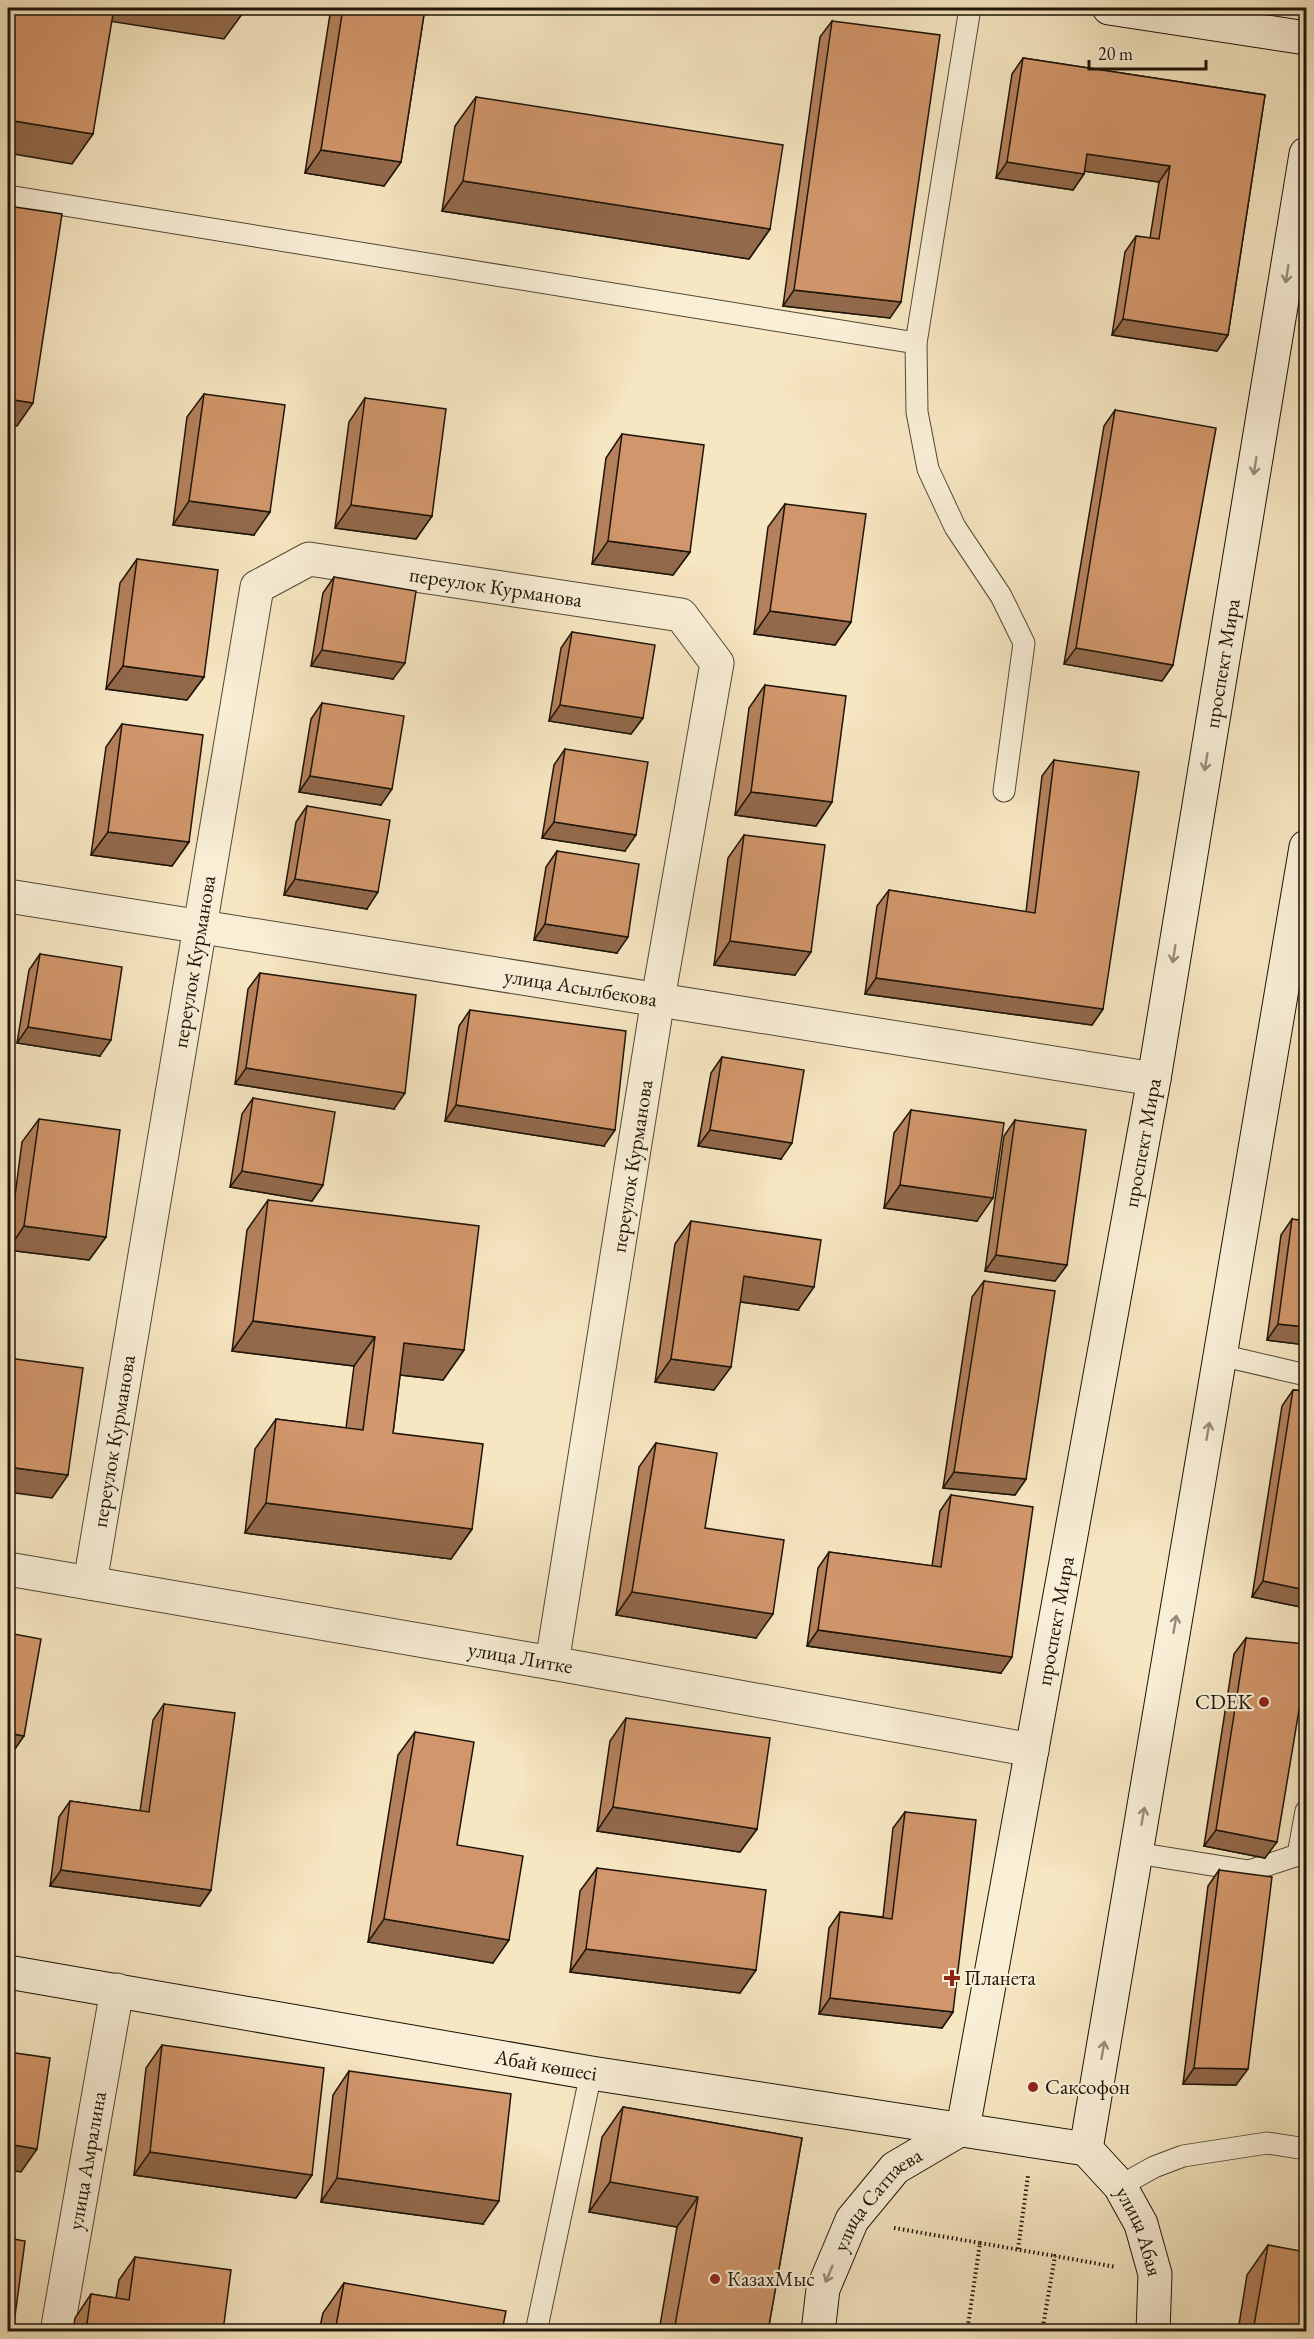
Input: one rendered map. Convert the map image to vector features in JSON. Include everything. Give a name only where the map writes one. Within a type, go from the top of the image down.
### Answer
[{"type":"street","points":[[1109,8],[1306,38]]},
{"type":"street","name":"проспект Мира","points":[[963,2128],[1154,1079],[1306,154]]},
{"type":"street","name":"переулок Курманова","points":[[90,1583],[257,587],[309,559],[681,615],[717,663],[658,999],[552,1663]]},
{"type":"street","points":[[1086,2149],[1306,847]]},
{"type":"street","name":"улица Асылбекова","points":[[8,896],[1154,1079]]},
{"type":"street","name":"улица Литке","points":[[8,1569],[552,1663],[1032,1750]]},
{"type":"street","name":"Абай көшесі","points":[[8,1972],[591,2073],[963,2128],[1086,2149]]},
{"type":"street","name":"улица Амралина","points":[[57,2331],[117,1990]]},
{"type":"street","name":"улица Сатпаева","points":[[818,2331],[823,2289],[852,2220],[894,2168],[963,2128]]},
{"type":"street","name":"улица Абая","points":[[1086,2149],[1120,2186],[1141,2224],[1155,2274],[1153,2331]]},
{"type":"lane","points":[[970,8],[916,343],[917,412],[928,469],[955,527],[1001,596],[1024,643],[1004,791]]},
{"type":"lane","points":[[8,196],[916,343]]},
{"type":"lane","points":[[1220,1355],[1306,1375]]},
{"type":"lane","points":[[1136,1853],[1248,1871],[1298,1855],[1306,1810]]},
{"type":"lane","points":[[536,2331],[591,2073]]},
{"type":"lane","points":[[1120,2186],[1154,2167],[1183,2156],[1267,2143],[1306,2149]]},
{"type":"path","points":[[1018,2249],[1033,2141]]},
{"type":"path","points":[[852,2220],[1155,2274]]},
{"type":"path","points":[[967,2331],[980,2243]]},
{"type":"path","points":[[1042,2331],[1056,2256]]},
{"type":"building","points":[[8,8],[114,8],[93,134],[8,120]]},
{"type":"building","points":[[343,8],[425,8],[401,162],[321,150]]},
{"type":"building","points":[[832,21],[940,35],[901,302],[794,290]]},
{"type":"building","points":[[1023,58],[1265,95],[1228,335],[1123,319],[1136,236],[1159,239],[1170,166],[1087,154],[1084,174],[1007,162]]},
{"type":"building","points":[[476,97],[783,145],[770,229],[463,181]]},
{"type":"building","points":[[8,206],[62,214],[33,403],[8,399]]},
{"type":"building","points":[[204,394],[285,405],[270,512],[189,501]]},
{"type":"building","points":[[365,398],[446,409],[432,516],[351,505]]},
{"type":"building","points":[[1115,410],[1216,428],[1173,665],[1076,648]]},
{"type":"building","points":[[622,434],[704,445],[690,552],[608,541]]},
{"type":"building","points":[[785,504],[866,514],[851,622],[770,611]]},
{"type":"building","points":[[137,559],[218,570],[204,677],[123,666]]},
{"type":"building","points":[[334,577],[416,591],[405,663],[322,650]]},
{"type":"building","points":[[572,632],[655,645],[643,718],[560,705]]},
{"type":"building","points":[[765,685],[846,696],[832,802],[751,792]]},
{"type":"building","points":[[322,703],[404,716],[392,789],[310,776]]},
{"type":"building","points":[[122,724],[203,735],[189,842],[108,832]]},
{"type":"building","points":[[565,749],[648,762],[636,835],[554,822]]},
{"type":"building","points":[[1054,760],[1139,772],[1103,1009],[876,978],[889,890],[1035,913]]},
{"type":"building","points":[[307,806],[390,820],[378,892],[295,879]]},
{"type":"building","points":[[744,835],[825,845],[811,952],[730,941]]},
{"type":"building","points":[[557,851],[639,864],[628,937],[545,924]]},
{"type":"building","points":[[40,954],[122,967],[111,1040],[28,1027]]},
{"type":"building","points":[[260,973],[416,995],[405,1093],[246,1068]]},
{"type":"building","points":[[470,1010],[626,1031],[615,1130],[456,1105]]},
{"type":"building","points":[[722,1057],[804,1070],[792,1143],[710,1130]]},
{"type":"building","points":[[253,1098],[335,1112],[323,1185],[242,1171]]},
{"type":"building","points":[[911,1110],[1004,1123],[993,1198],[900,1185]]},
{"type":"building","points":[[39,1119],[120,1130],[106,1237],[24,1226]]},
{"type":"building","points":[[1015,1120],[1086,1130],[1067,1265],[996,1255]]},
{"type":"building","points":[[268,1200],[479,1226],[464,1350],[404,1343],[393,1433],[483,1444],[472,1529],[266,1503],[276,1419],[363,1430],[375,1337],[253,1321]]},
{"type":"building","points":[[1292,1219],[1306,1221],[1306,1327],[1278,1324]]},
{"type":"building","points":[[691,1221],[821,1240],[814,1287],[744,1276],[731,1367],[671,1359]]},
{"type":"building","points":[[984,1281],[1055,1291],[1026,1479],[954,1472]]},
{"type":"building","points":[[8,1358],[83,1368],[68,1475],[8,1467]]},
{"type":"building","points":[[1293,1390],[1306,1391],[1306,1590],[1263,1581]]},
{"type":"building","points":[[656,1443],[717,1453],[705,1528],[784,1540],[773,1614],[632,1592]]},
{"type":"building","points":[[951,1495],[1033,1507],[1012,1657],[818,1630],[829,1552],[941,1567]]},
{"type":"building","points":[[8,1633],[41,1639],[24,1736],[8,1733]]},
{"type":"building","points":[[1246,1638],[1306,1644],[1306,1668],[1277,1842],[1216,1830]]},
{"type":"building","points":[[164,1704],[235,1713],[211,1890],[61,1870],[70,1801],[149,1812]]},
{"type":"building","points":[[626,1718],[770,1738],[757,1829],[613,1807]]},
{"type":"building","points":[[415,1732],[474,1742],[457,1845],[523,1856],[509,1940],[384,1919]]},
{"type":"building","points":[[905,1812],[976,1820],[953,2012],[830,1998],[840,1912],[892,1919]]},
{"type":"building","points":[[597,1868],[766,1890],[756,1970],[586,1949]]},
{"type":"building","points":[[1219,1870],[1272,1877],[1248,2069],[1194,2068]]},
{"type":"building","points":[[162,2045],[324,2068],[312,2175],[150,2152]]},
{"type":"building","points":[[8,2052],[50,2058],[37,2149],[8,2144]]},
{"type":"building","points":[[349,2071],[511,2094],[499,2201],[337,2178]]},
{"type":"building","name":"КазахМыс","points":[[623,2107],[802,2138],[768,2331],[674,2331],[698,2197],[610,2182]]},
{"type":"building","points":[[8,2238],[25,2241],[13,2331],[8,2331]]},
{"type":"building","points":[[1268,2245],[1306,2252],[1306,2331],[1253,2331]]},
{"type":"building","points":[[135,2257],[231,2270],[223,2331],[86,2331],[91,2294],[129,2300]]},
{"type":"building","points":[[344,2283],[506,2311],[502,2331],[335,2331]]},
{"type":"place","name":"CDEK","points":[[1264,1702]]},
{"type":"place","name":"Планета","points":[[952,1978]]},
{"type":"place","name":"Саксофон","points":[[1033,2087]]},
{"type":"place","name":"КазахМыс","points":[[715,2279]]}]
